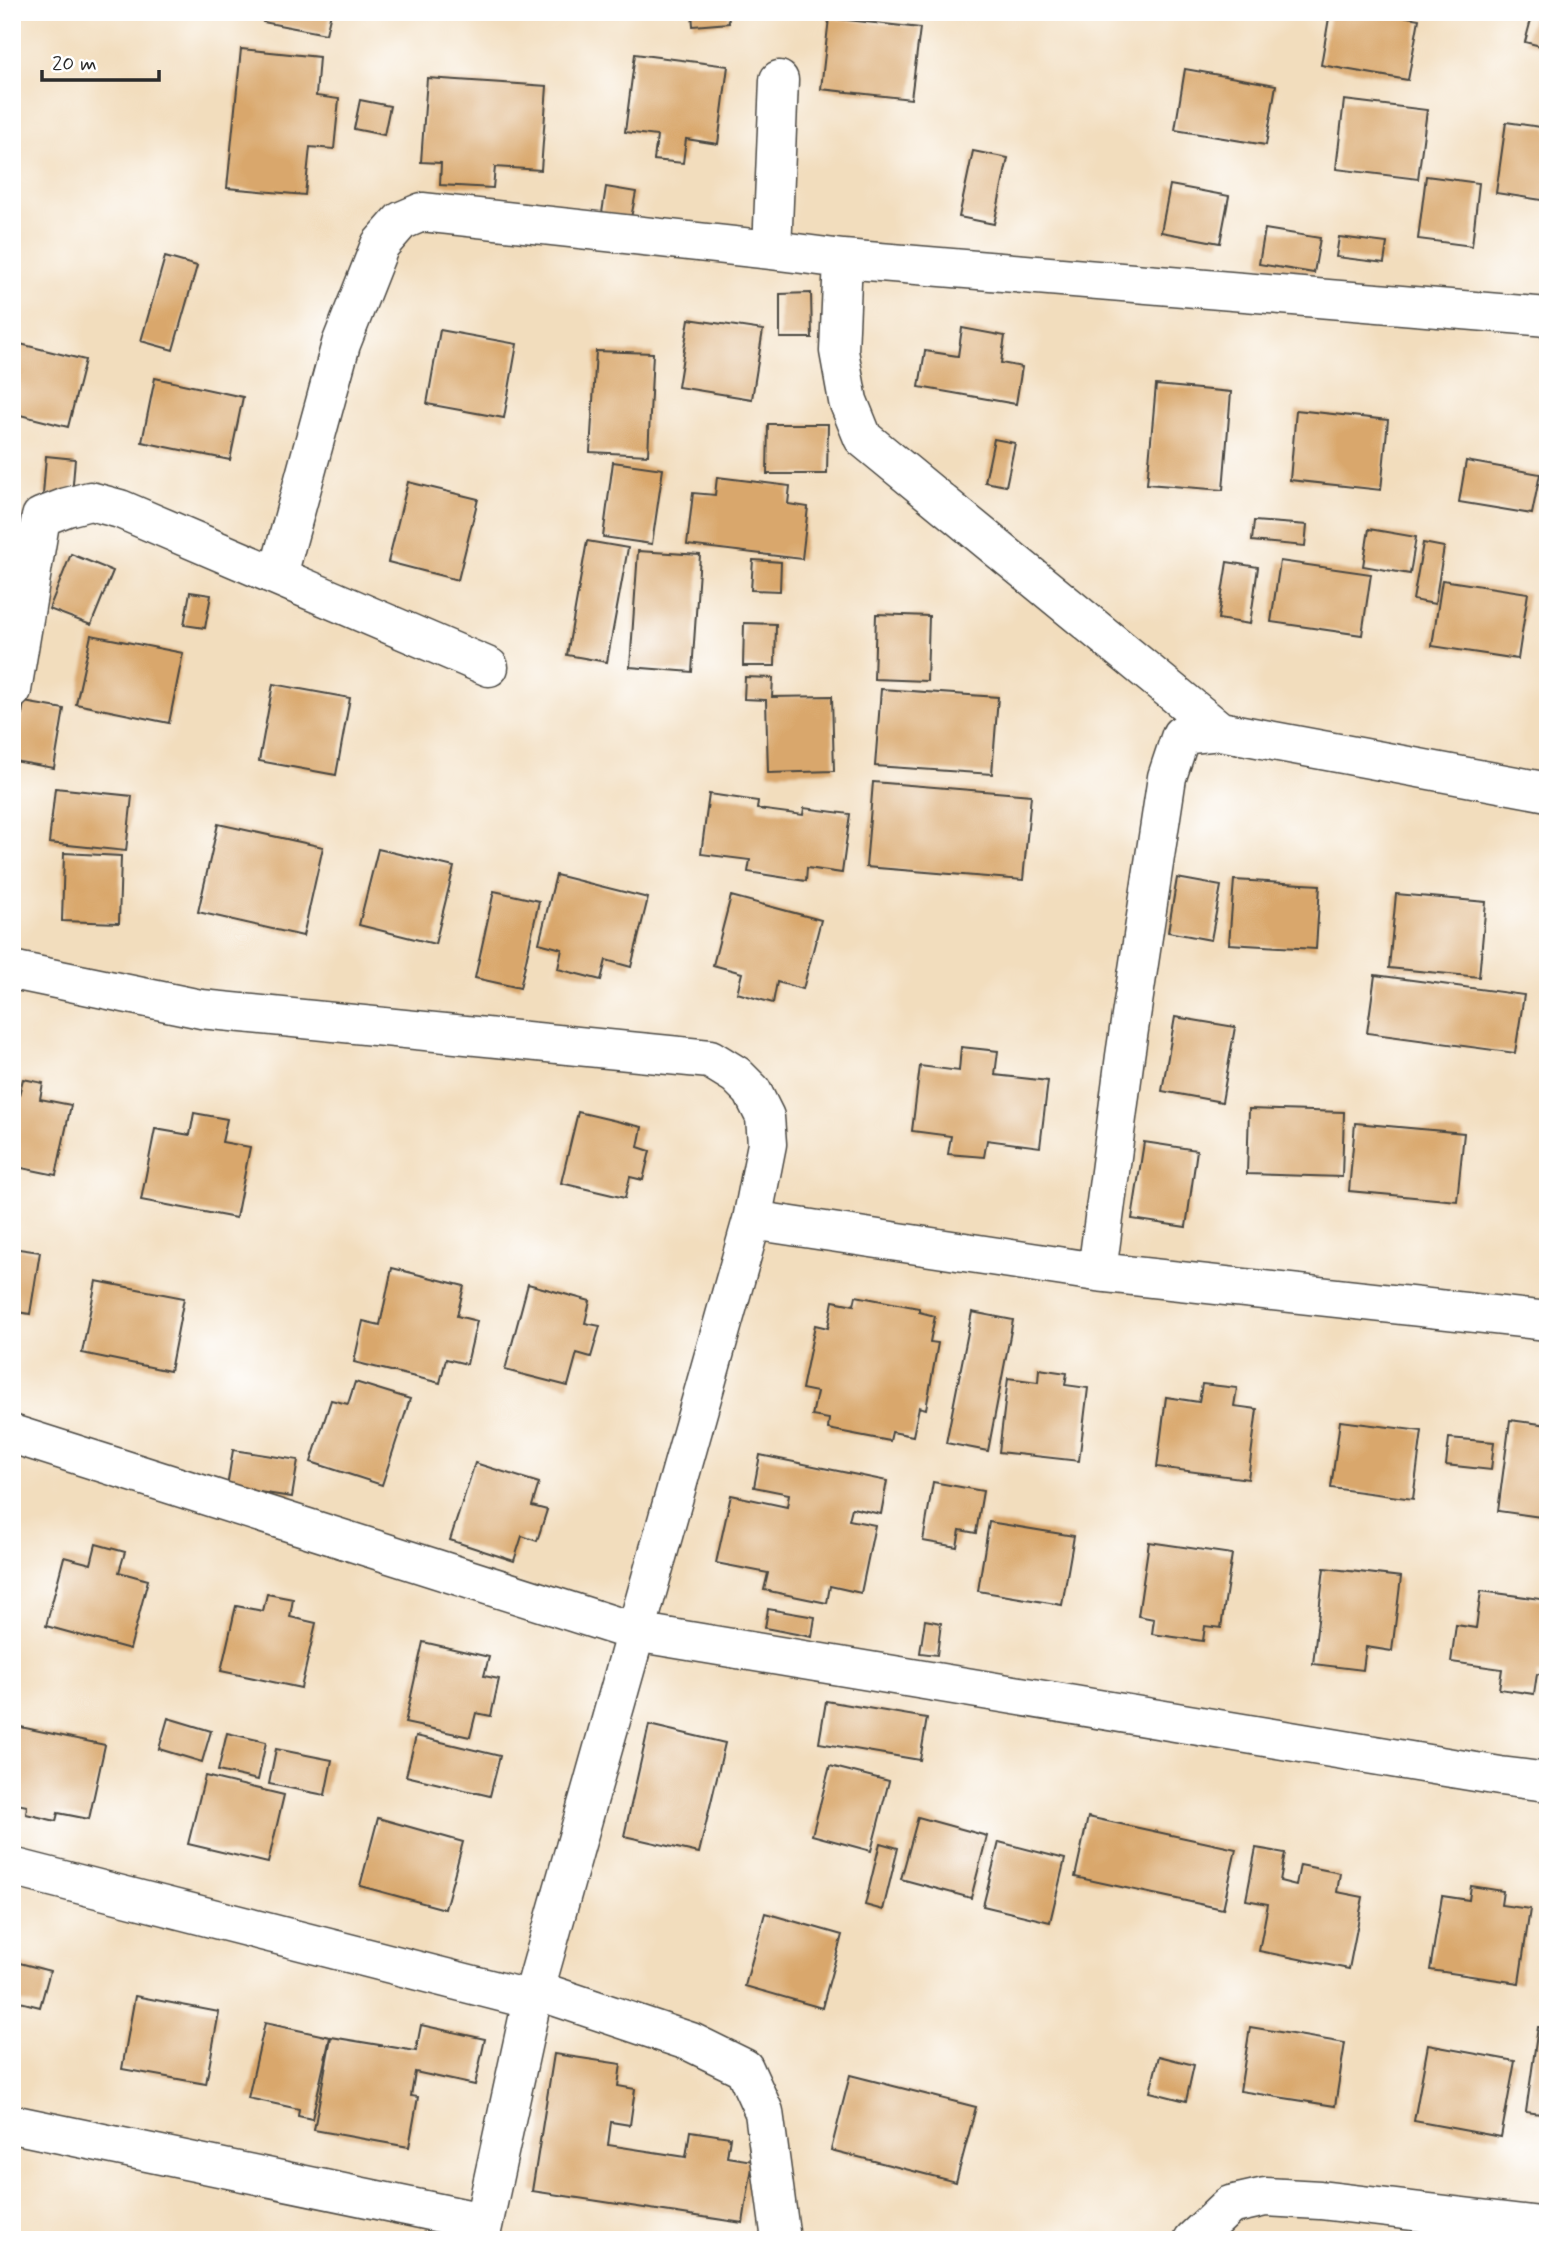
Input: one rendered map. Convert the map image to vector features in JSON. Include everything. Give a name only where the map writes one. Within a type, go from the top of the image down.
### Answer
[{"type":"street","points":[[772,250],[779,80]]},
{"type":"street","points":[[278,575],[341,344],[380,245],[401,221],[422,212],[843,259],[1548,317]]},
{"type":"street","points":[[843,259],[839,351],[848,401],[863,438],[1220,731]]},
{"type":"street","points":[[12,690],[41,517],[90,501],[120,509],[489,667]]},
{"type":"street","points":[[1097,1272],[1125,1056],[1167,777],[1181,735],[1220,731],[1548,792]]},
{"type":"street","points":[[12,970],[201,1009],[710,1059],[736,1075],[752,1091],[765,1118],[767,1144],[752,1220],[534,1995],[481,2231],[12,2124]]},
{"type":"street","points":[[752,1220],[1097,1272],[1548,1321]]},
{"type":"street","points":[[12,1434],[635,1632],[1548,1782]]},
{"type":"street","points":[[12,1867],[534,1995],[691,2042],[744,2068],[764,2112],[781,2240]]},
{"type":"street","points":[[1193,2240],[1230,2205],[1265,2197],[1320,2200],[1548,2227]]},
{"type":"building","points":[[265,12],[331,12],[326,34],[263,22]]},
{"type":"building","points":[[692,12],[728,12],[729,23],[693,26]]},
{"type":"building","points":[[1330,12],[1379,12],[1419,19],[1408,80],[1321,65]]},
{"type":"building","points":[[1533,12],[1548,12],[1548,48],[1525,42]]},
{"type":"building","points":[[829,18],[920,28],[911,99],[821,89]]},
{"type":"building","points":[[241,49],[319,57],[316,96],[339,99],[334,149],[310,147],[305,195],[227,188]]},
{"type":"building","points":[[635,54],[728,66],[718,144],[686,139],[683,163],[654,160],[657,136],[625,132]]},
{"type":"building","points":[[1185,69],[1276,85],[1266,145],[1175,130]]},
{"type":"building","points":[[427,78],[547,86],[541,170],[495,167],[493,188],[440,185],[441,163],[421,162]]},
{"type":"building","points":[[360,100],[390,106],[384,135],[354,129]]},
{"type":"building","points":[[1344,100],[1427,110],[1418,179],[1336,169]]},
{"type":"building","points":[[1506,122],[1548,128],[1548,201],[1496,193]]},
{"type":"building","points":[[973,151],[1008,158],[994,224],[959,217]]},
{"type":"building","points":[[1426,176],[1479,183],[1472,246],[1418,239]]},
{"type":"building","points":[[1170,185],[1229,196],[1220,243],[1161,232]]},
{"type":"building","points":[[606,187],[636,192],[631,218],[602,213]]},
{"type":"building","points":[[1265,229],[1320,238],[1314,273],[1259,264]]},
{"type":"building","points":[[1339,237],[1387,243],[1384,263],[1336,257]]},
{"type":"building","points":[[165,257],[197,266],[173,350],[141,341]]},
{"type":"building","points":[[811,293],[812,338],[780,338],[780,294]]},
{"type":"building","points":[[689,319],[763,330],[752,399],[678,387]]},
{"type":"building","points":[[962,328],[1005,336],[1001,363],[1022,367],[1016,404],[919,387],[925,351],[958,356]]},
{"type":"building","points":[[440,330],[517,344],[504,418],[427,404]]},
{"type":"building","points":[[12,342],[85,360],[68,427],[12,413]]},
{"type":"building","points":[[596,351],[653,353],[648,455],[590,452]]},
{"type":"building","points":[[155,378],[243,397],[230,460],[142,442]]},
{"type":"building","points":[[1156,385],[1231,392],[1223,490],[1147,484]]},
{"type":"building","points":[[1296,410],[1388,420],[1381,490],[1290,480]]},
{"type":"building","points":[[768,424],[828,424],[827,474],[767,474]]},
{"type":"building","points":[[994,439],[1015,443],[1006,486],[985,482]]},
{"type":"building","points":[[46,456],[75,459],[72,496],[43,495]]},
{"type":"building","points":[[1466,461],[1540,474],[1532,514],[1459,502]]},
{"type":"building","points":[[613,462],[663,469],[652,544],[603,537]]},
{"type":"building","points":[[717,477],[790,486],[788,504],[808,507],[802,559],[687,545],[693,493],[715,495]]},
{"type":"building","points":[[408,482],[478,499],[458,580],[388,562]]},
{"type":"building","points":[[1254,521],[1307,525],[1305,546],[1252,541]]},
{"type":"building","points":[[1369,529],[1416,537],[1410,574],[1363,566]]},
{"type":"building","points":[[587,541],[628,548],[607,662],[567,655]]},
{"type":"building","points":[[1423,543],[1444,547],[1435,604],[1413,600]]},
{"type":"building","points":[[638,551],[700,555],[692,672],[630,667]]},
{"type":"building","points":[[71,554],[113,571],[91,625],[49,609]]},
{"type":"building","points":[[753,560],[781,562],[780,591],[751,590]]},
{"type":"building","points":[[1280,561],[1371,574],[1362,635],[1271,622]]},
{"type":"building","points":[[1227,562],[1258,567],[1250,624],[1218,619]]},
{"type":"building","points":[[1442,580],[1528,593],[1518,659],[1432,646]]},
{"type":"building","points":[[190,592],[211,595],[205,628],[184,625]]},
{"type":"building","points":[[876,614],[929,616],[927,681],[874,679]]},
{"type":"building","points":[[744,623],[776,624],[775,666],[743,666]]},
{"type":"building","points":[[91,635],[183,653],[169,723],[76,704]]},
{"type":"building","points":[[745,677],[773,678],[772,697],[832,696],[834,771],[768,773],[766,700],[744,699]]},
{"type":"building","points":[[273,684],[350,698],[336,775],[259,761]]},
{"type":"building","points":[[881,689],[998,697],[992,774],[875,766]]},
{"type":"building","points":[[24,702],[64,709],[54,768],[14,761]]},
{"type":"building","points":[[873,782],[1031,795],[1023,880],[866,867]]},
{"type":"building","points":[[55,788],[132,796],[126,851],[49,843]]},
{"type":"building","points":[[709,794],[758,801],[757,809],[803,815],[804,808],[850,814],[842,873],[807,868],[806,881],[748,872],[750,860],[701,854]]},
{"type":"building","points":[[218,824],[323,847],[303,936],[198,912]]},
{"type":"building","points":[[378,849],[454,867],[435,944],[359,925]]},
{"type":"building","points":[[64,853],[121,856],[119,923],[62,921]]},
{"type":"building","points":[[556,875],[648,898],[631,967],[606,960],[601,980],[558,969],[562,949],[539,943]]},
{"type":"building","points":[[1177,878],[1221,886],[1211,940],[1168,932]]},
{"type":"building","points":[[1234,880],[1320,885],[1316,949],[1229,944]]},
{"type":"building","points":[[494,891],[539,901],[520,988],[475,978]]},
{"type":"building","points":[[1396,894],[1486,902],[1479,977],[1389,968]]},
{"type":"building","points":[[731,896],[821,920],[803,989],[777,982],[773,1003],[737,993],[742,973],[713,965]]},
{"type":"building","points":[[1375,975],[1524,995],[1515,1053],[1367,1033]]},
{"type":"building","points":[[1175,1017],[1235,1027],[1222,1102],[1162,1091]]},
{"type":"building","points":[[961,1047],[998,1051],[995,1075],[1048,1081],[1040,1147],[987,1140],[984,1157],[948,1154],[951,1136],[912,1131],[920,1066],[959,1071]]},
{"type":"building","points":[[23,1079],[43,1083],[40,1099],[71,1105],[56,1175],[12,1166],[12,1093],[19,1095]]},
{"type":"building","points":[[1249,1109],[1344,1112],[1342,1177],[1247,1174]]},
{"type":"building","points":[[578,1112],[642,1127],[638,1147],[650,1151],[643,1180],[630,1177],[625,1198],[561,1183]]},
{"type":"building","points":[[194,1113],[227,1119],[222,1142],[250,1147],[236,1218],[141,1200],[155,1129],[190,1135]]},
{"type":"building","points":[[1355,1123],[1464,1133],[1457,1201],[1349,1191]]},
{"type":"building","points":[[1144,1142],[1197,1150],[1186,1227],[1132,1219]]},
{"type":"building","points":[[12,1248],[40,1252],[30,1314],[12,1311]]},
{"type":"building","points":[[392,1268],[464,1286],[457,1316],[477,1321],[467,1364],[446,1359],[440,1383],[354,1362],[363,1321],[380,1325]]},
{"type":"building","points":[[96,1281],[184,1298],[170,1371],[82,1353]]},
{"type":"building","points":[[528,1284],[590,1301],[585,1323],[600,1326],[591,1357],[577,1353],[568,1386],[505,1370]]},
{"type":"building","points":[[856,1296],[919,1308],[919,1312],[935,1316],[930,1342],[938,1343],[926,1409],[919,1407],[913,1436],[892,1432],[890,1441],[828,1429],[829,1419],[812,1416],[817,1392],[802,1389],[815,1325],[828,1328],[833,1301],[854,1305]]},
{"type":"building","points":[[972,1312],[1013,1320],[988,1451],[946,1443]]},
{"type":"building","points":[[1039,1369],[1067,1373],[1065,1385],[1088,1388],[1079,1461],[999,1452],[1008,1378],[1038,1382]]},
{"type":"building","points":[[355,1382],[410,1399],[382,1485],[311,1462],[331,1400],[348,1404]]},
{"type":"building","points":[[1202,1384],[1237,1388],[1234,1406],[1257,1409],[1248,1479],[1157,1467],[1166,1397],[1199,1402]]},
{"type":"building","points":[[1510,1420],[1548,1425],[1548,1518],[1498,1511]]},
{"type":"building","points":[[1340,1421],[1422,1431],[1413,1499],[1331,1488]]},
{"type":"building","points":[[1449,1438],[1494,1442],[1491,1470],[1446,1465]]},
{"type":"building","points":[[233,1450],[298,1460],[292,1497],[227,1487]]},
{"type":"building","points":[[760,1455],[887,1481],[881,1514],[852,1508],[849,1520],[875,1525],[861,1593],[830,1586],[827,1603],[764,1590],[768,1573],[716,1563],[731,1495],[787,1507],[789,1494],[754,1487]]},
{"type":"building","points":[[475,1463],[539,1483],[532,1506],[547,1510],[537,1541],[522,1536],[514,1561],[450,1540]]},
{"type":"building","points":[[933,1482],[983,1491],[976,1533],[960,1530],[957,1547],[923,1541]]},
{"type":"building","points":[[989,1522],[1074,1536],[1062,1605],[978,1591]]},
{"type":"building","points":[[1149,1542],[1232,1554],[1221,1628],[1205,1626],[1203,1641],[1152,1634],[1154,1619],[1138,1616]]},
{"type":"building","points":[[96,1544],[125,1552],[119,1572],[148,1580],[130,1649],[46,1626],[64,1557],[91,1564]]},
{"type":"building","points":[[1324,1568],[1401,1577],[1392,1651],[1366,1647],[1363,1670],[1313,1664]]},
{"type":"building","points":[[1481,1591],[1548,1600],[1548,1675],[1537,1674],[1534,1694],[1499,1689],[1502,1669],[1451,1662],[1456,1625],[1476,1628]]},
{"type":"building","points":[[267,1594],[293,1599],[290,1617],[316,1623],[301,1688],[221,1671],[236,1606],[263,1611]]},
{"type":"building","points":[[768,1609],[815,1617],[812,1637],[765,1628]]},
{"type":"building","points":[[925,1620],[941,1623],[937,1655],[920,1653]]},
{"type":"building","points":[[423,1642],[489,1657],[484,1676],[499,1679],[491,1716],[476,1713],[470,1737],[405,1723]]},
{"type":"building","points":[[826,1701],[927,1718],[920,1760],[819,1743]]},
{"type":"building","points":[[168,1718],[211,1731],[202,1762],[159,1749]]},
{"type":"building","points":[[649,1725],[725,1743],[699,1853],[624,1836]]},
{"type":"building","points":[[16,1726],[105,1745],[89,1819],[58,1813],[56,1821],[26,1814],[27,1806],[12,1803],[12,1743]]},
{"type":"building","points":[[227,1733],[266,1742],[258,1780],[218,1771]]},
{"type":"building","points":[[416,1736],[500,1756],[490,1796],[406,1776]]},
{"type":"building","points":[[276,1749],[332,1760],[325,1795],[269,1784]]},
{"type":"building","points":[[830,1766],[889,1781],[871,1851],[812,1835]]},
{"type":"building","points":[[205,1776],[284,1795],[268,1863],[188,1844]]},
{"type":"building","points":[[918,1817],[987,1836],[971,1898],[901,1879]]},
{"type":"building","points":[[1088,1817],[1236,1849],[1223,1909],[1075,1877]]},
{"type":"building","points":[[378,1818],[463,1842],[445,1909],[360,1886]]},
{"type":"building","points":[[999,1842],[1065,1859],[1050,1922],[983,1906]]},
{"type":"building","points":[[880,1843],[898,1848],[883,1910],[865,1905]]},
{"type":"building","points":[[1256,1848],[1285,1853],[1280,1881],[1296,1885],[1300,1865],[1340,1873],[1337,1892],[1363,1897],[1349,1969],[1259,1951],[1268,1904],[1246,1900]]},
{"type":"building","points":[[1471,1886],[1503,1891],[1501,1905],[1530,1909],[1519,1983],[1430,1970],[1442,1896],[1469,1900]]},
{"type":"building","points":[[765,1913],[842,1935],[822,2008],[745,1986]]},
{"type":"building","points":[[12,1961],[50,1971],[40,2007],[12,2000]]},
{"type":"building","points":[[135,1996],[219,2012],[206,2084],[122,2069]]},
{"type":"building","points":[[265,2023],[330,2037],[312,2119],[298,2116],[299,2109],[248,2098]]},
{"type":"building","points":[[421,2025],[485,2039],[475,2085],[415,2072],[411,2096],[418,2097],[409,2147],[314,2130],[331,2037],[416,2051]]},
{"type":"building","points":[[1250,2027],[1345,2043],[1335,2106],[1240,2091]]},
{"type":"building","points":[[1538,2027],[1548,2028],[1548,2115],[1526,2112]]},
{"type":"building","points":[[1428,2045],[1515,2061],[1501,2137],[1414,2121]]},
{"type":"building","points":[[554,2054],[621,2064],[618,2086],[635,2089],[630,2125],[611,2122],[608,2145],[686,2157],[690,2131],[730,2137],[727,2157],[753,2161],[743,2223],[532,2191]]},
{"type":"building","points":[[1159,2056],[1194,2065],[1186,2101],[1150,2092]]},
{"type":"building","points":[[850,2075],[976,2107],[956,2182],[831,2150]]}]
